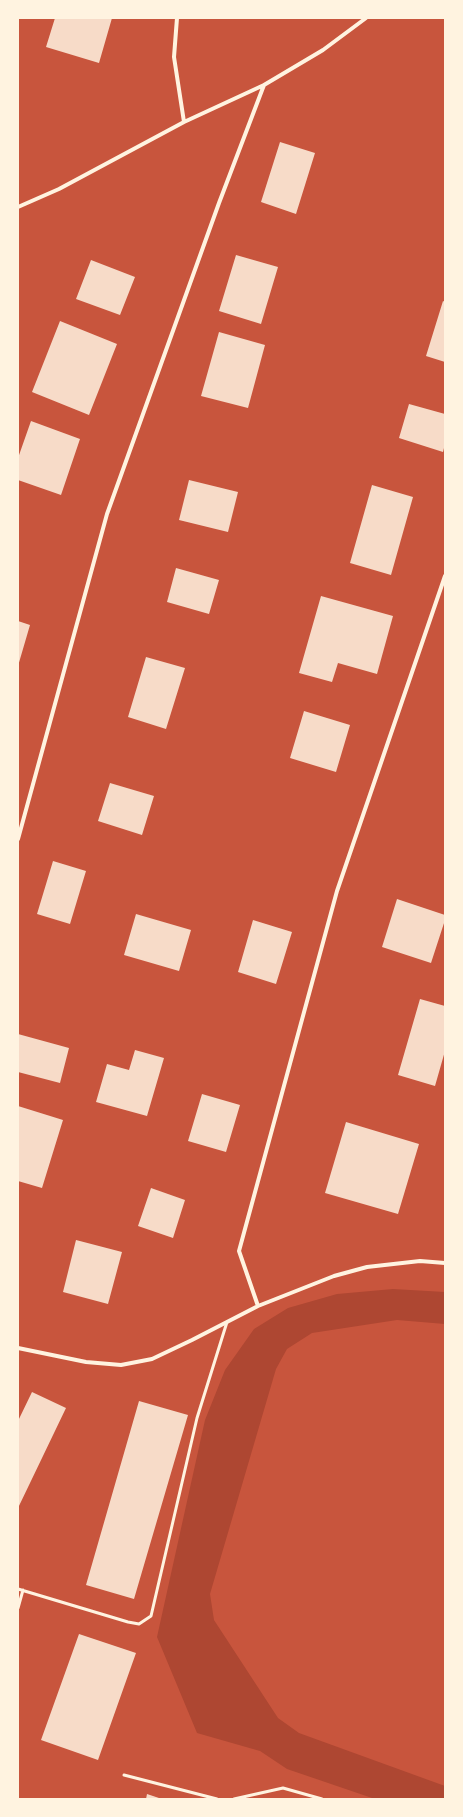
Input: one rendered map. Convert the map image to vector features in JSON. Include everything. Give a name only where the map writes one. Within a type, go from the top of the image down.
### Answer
[{"type":"street","points":[[176,18],[174,57],[184,122]]},
{"type":"street","points":[[18,207],[59,189],[184,122],[264,85],[323,50],[366,18]]},
{"type":"street","points":[[18,839],[107,514],[219,203],[264,85]]},
{"type":"street","points":[[258,1306],[239,1251],[337,891],[445,576]]},
{"type":"street","points":[[18,1348],[86,1362],[121,1365],[152,1359],[258,1306],[334,1276],[367,1267],[420,1260],[445,1264]]},
{"type":"lane","points":[[18,1589],[128,1622],[139,1624],[151,1616],[196,1418],[227,1322]]},
{"type":"lane","points":[[18,1608],[23,1590]]},
{"type":"lane","points":[[124,1775],[217,1799]]},
{"type":"lane","points":[[234,1799],[283,1788],[322,1799]]},
{"type":"shaded area","points":[[393,1289],[445,1292],[445,1324],[397,1320],[312,1333],[287,1349],[276,1369],[210,1594],[214,1620],[278,1718],[299,1733],[445,1786],[445,1799],[375,1799],[287,1769],[260,1751],[197,1733],[157,1637],[205,1420],[225,1370],[254,1329],[288,1308],[337,1294]]},
{"type":"building","points":[[55,18],[112,18],[99,63],[46,47]]},
{"type":"building","points":[[280,142],[315,153],[296,214],[261,202]]},
{"type":"building","points":[[236,255],[278,267],[261,324],[219,311]]},
{"type":"building","points":[[91,260],[135,277],[120,315],[76,299]]},
{"type":"building","points":[[443,301],[445,302],[445,362],[426,356]]},
{"type":"building","points":[[60,321],[117,344],[89,415],[32,392]]},
{"type":"building","points":[[219,332],[265,345],[248,408],[201,396]]},
{"type":"building","points":[[409,404],[445,414],[445,444],[443,452],[399,438]]},
{"type":"building","points":[[31,421],[80,439],[61,495],[18,480],[18,458]]},
{"type":"building","points":[[189,480],[238,492],[228,532],[179,520]]},
{"type":"building","points":[[372,485],[413,497],[391,575],[350,563]]},
{"type":"building","points":[[176,568],[219,580],[209,614],[167,602]]},
{"type":"building","points":[[321,596],[393,616],[377,674],[338,663],[332,682],[299,673]]},
{"type":"building","points":[[18,621],[30,625],[18,666]]},
{"type":"building","points":[[146,657],[185,668],[166,729],[128,717]]},
{"type":"building","points":[[304,711],[350,725],[336,772],[290,758]]},
{"type":"building","points":[[110,783],[154,796],[142,835],[98,821]]},
{"type":"building","points":[[53,861],[86,871],[70,924],[37,914]]},
{"type":"building","points":[[397,899],[445,915],[445,920],[431,963],[382,947]]},
{"type":"building","points":[[136,914],[191,930],[179,971],[124,955]]},
{"type":"building","points":[[253,920],[292,932],[276,984],[238,972]]},
{"type":"building","points":[[420,999],[445,1006],[445,1051],[435,1086],[398,1075]]},
{"type":"building","points":[[18,1034],[69,1048],[60,1083],[18,1072]]},
{"type":"building","points":[[135,1050],[164,1058],[147,1116],[96,1102],[107,1064],[129,1070]]},
{"type":"building","points":[[202,1094],[240,1105],[226,1152],[188,1141]]},
{"type":"building","points":[[18,1106],[63,1120],[42,1188],[18,1181]]},
{"type":"building","points":[[346,1122],[419,1144],[398,1214],[325,1193]]},
{"type":"building","points":[[151,1188],[185,1200],[173,1238],[138,1226]]},
{"type":"building","points":[[76,1240],[122,1252],[108,1304],[63,1292]]},
{"type":"building","points":[[32,1392],[66,1408],[18,1508],[18,1421]]},
{"type":"building","points":[[139,1401],[188,1415],[134,1599],[86,1585]]},
{"type":"building","points":[[79,1634],[136,1653],[98,1760],[41,1740]]},
{"type":"building","points":[[147,1794],[162,1799],[146,1799]]}]
